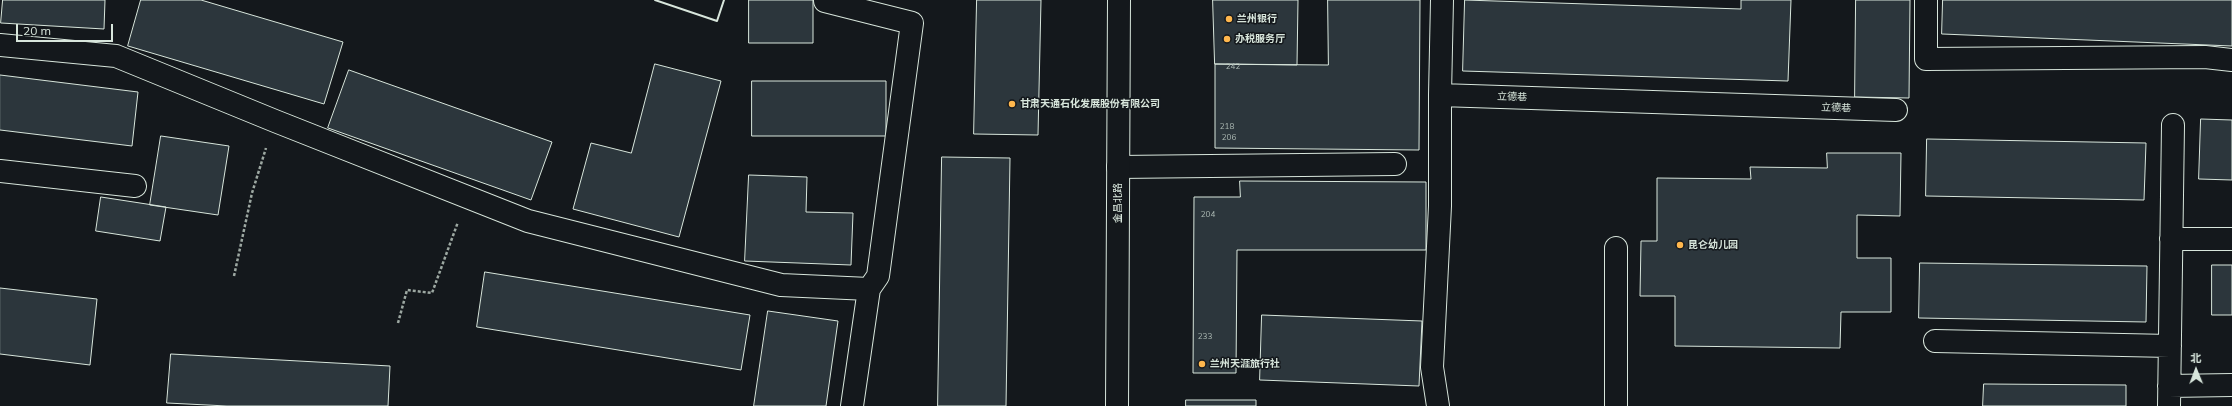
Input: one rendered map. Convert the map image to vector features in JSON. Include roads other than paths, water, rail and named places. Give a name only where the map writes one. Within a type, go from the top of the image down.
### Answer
[{"type":"street","name":"金昌北路","points":[[1117,406],[1119,0]]},
{"type":"street","points":[[1438,406],[1432,367],[1440,206],[1442,0]]},
{"type":"street","points":[[1926,0],[1926,59],[2205,57],[2232,60]]},
{"type":"street","points":[[825,1],[912,23],[878,276],[868,289],[852,406]]},
{"type":"street","points":[[0,45],[116,56],[275,121],[528,221],[781,285],[868,289]]},
{"type":"street","name":"立德巷","points":[[1440,94],[1896,110]]},
{"type":"street","points":[[2173,125],[2169,396],[2232,385]]},
{"type":"street","points":[[1118,167],[1395,164]]},
{"type":"street","points":[[0,171],[135,186]]},
{"type":"street","points":[[2171,239],[2232,239]]},
{"type":"street","points":[[1616,248],[1616,406]]},
{"type":"street","points":[[1935,341],[2170,346]]},
{"type":"place","name":"兰州银行","points":[[1229,19]]},
{"type":"place","name":"办税服务厅","points":[[1227,39]]},
{"type":"place","name":"甘肃天通石化发展股份有限公司","points":[[1012,104]]},
{"type":"place","name":"昆仑幼儿园","points":[[1680,245]]},
{"type":"place","name":"兰州天涯旅行社","points":[[1202,364]]}]
